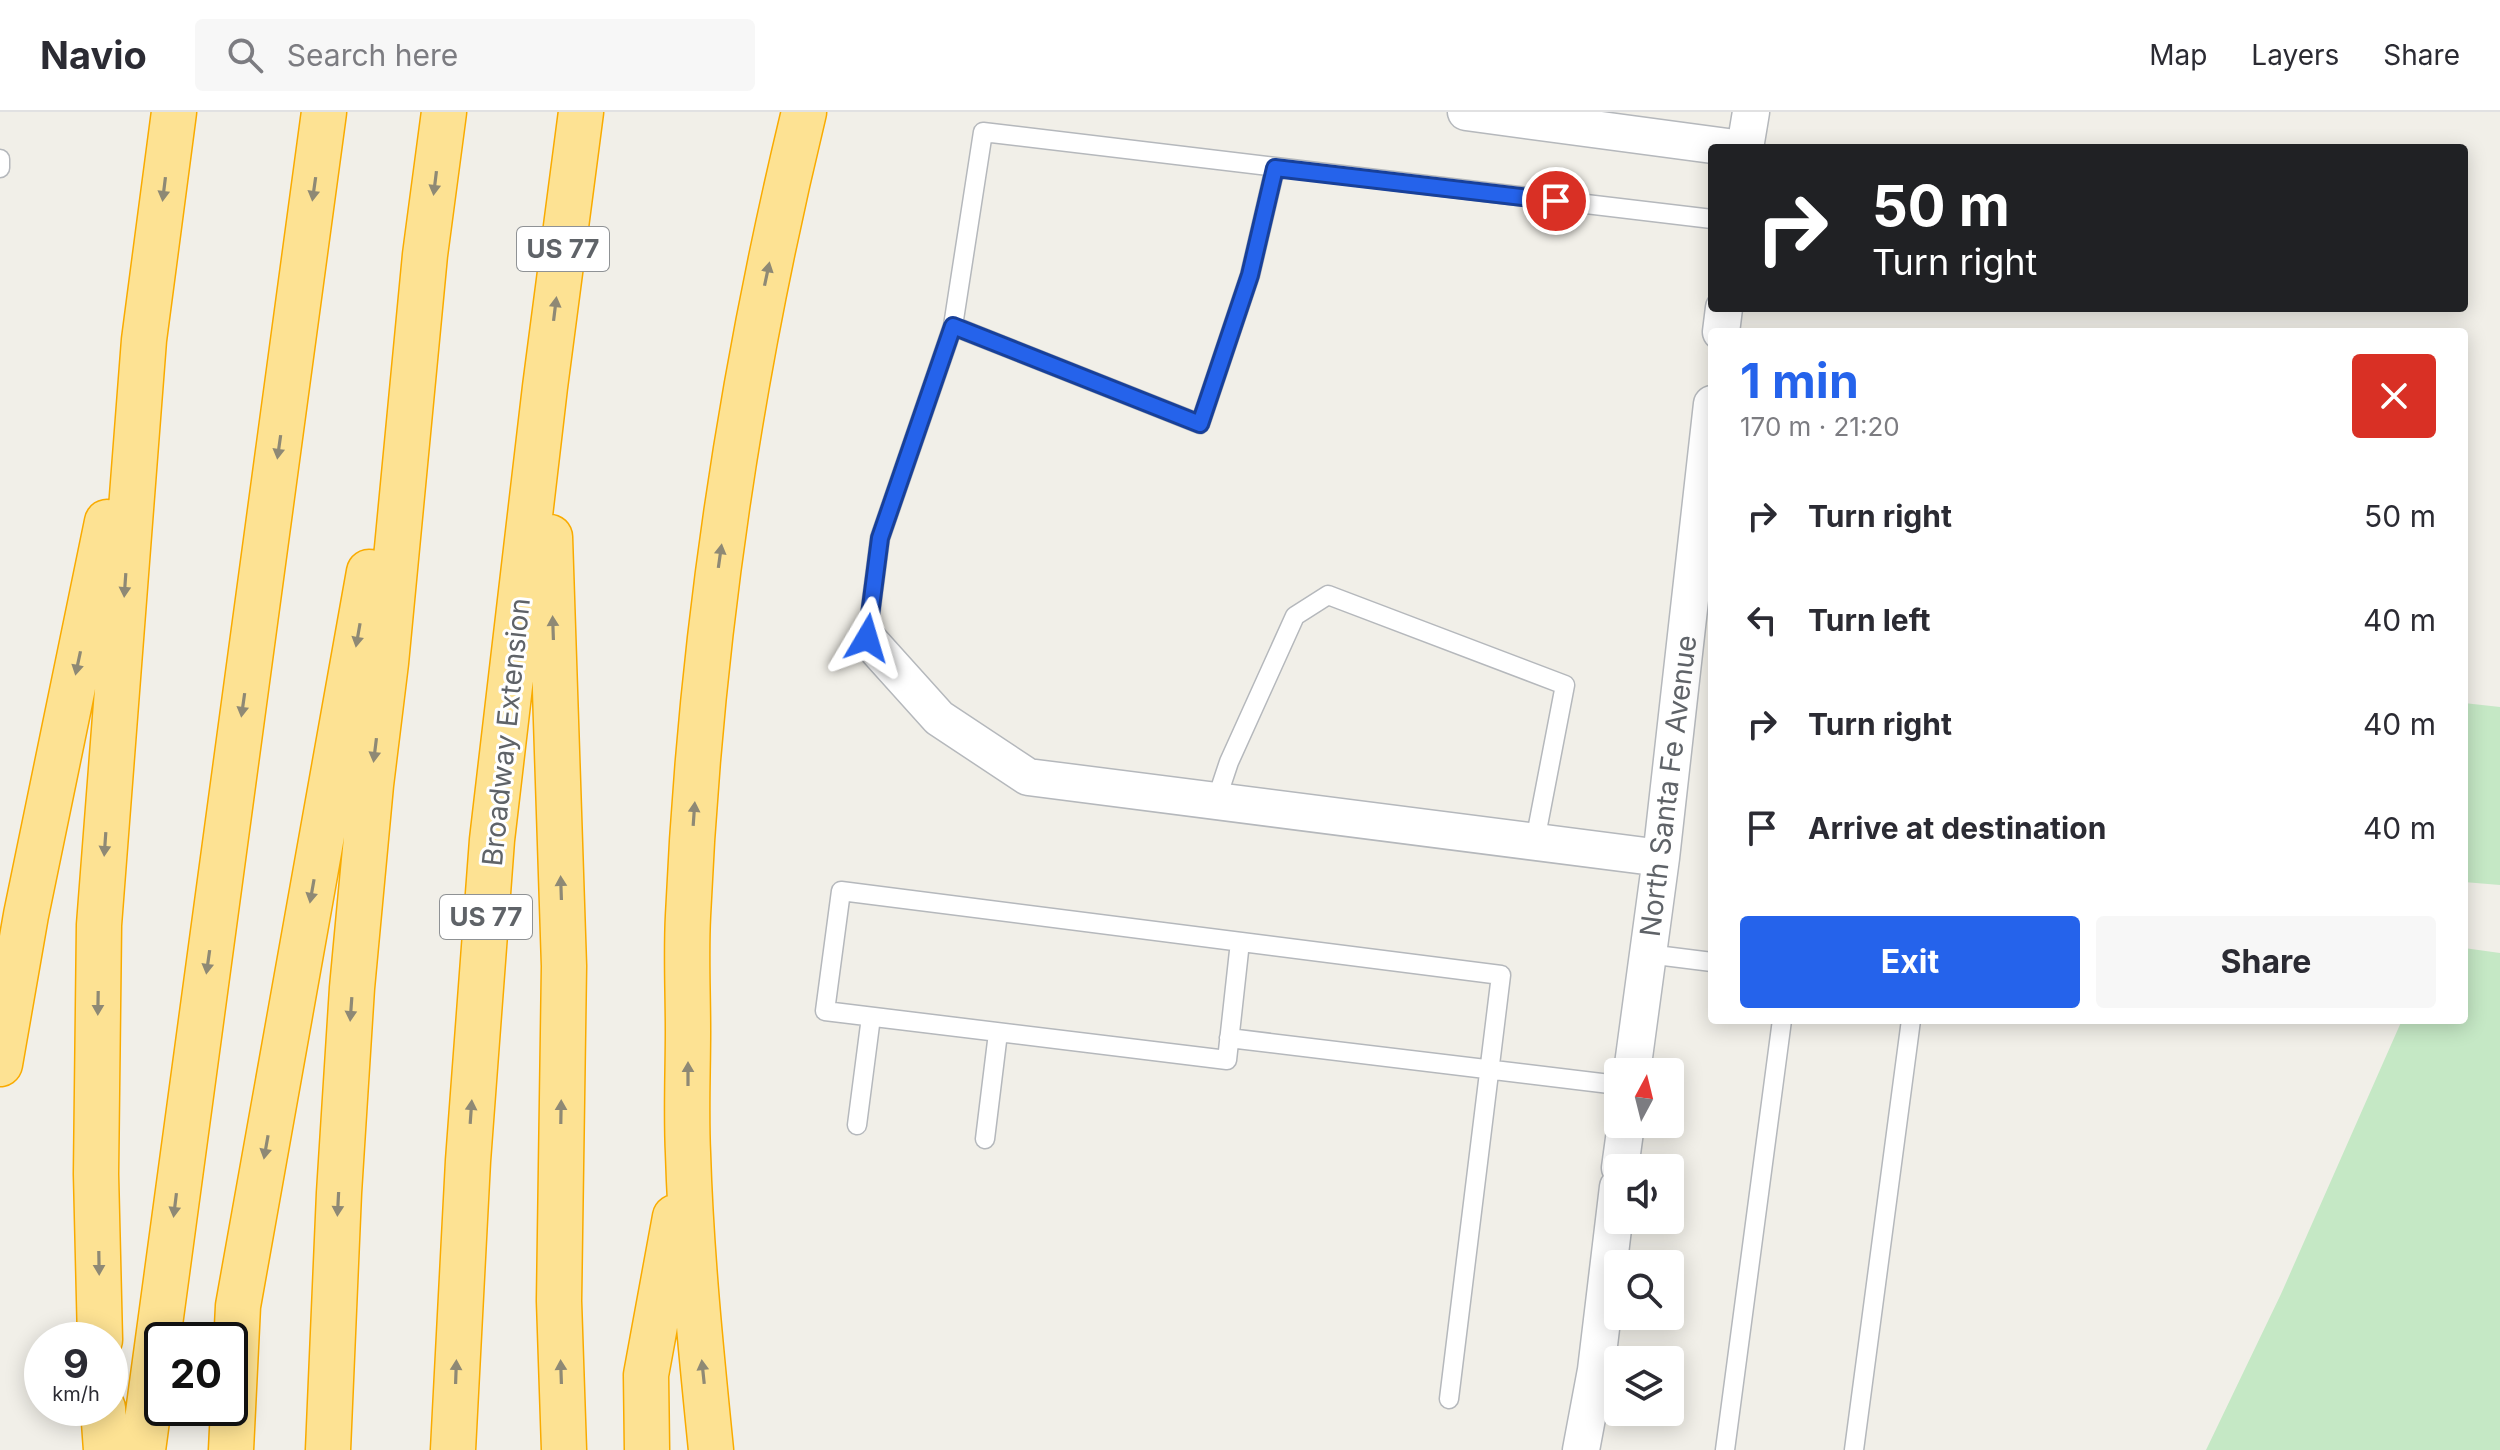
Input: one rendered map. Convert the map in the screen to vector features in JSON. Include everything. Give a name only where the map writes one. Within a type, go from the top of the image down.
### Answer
[{"type":"highway","points":[[100,1322],[96,1174],[99,925],[144,340],[174,112]]},
{"type":"highway","points":[[143,1450],[324,112]]},
{"type":"highway","points":[[328,1450],[352,988],[425,255],[444,112]]},
{"type":"highway","name":"Broadway Extension","points":[[453,1450],[467,1177],[492,840],[581,112]]},
{"type":"highway","points":[[711,1450],[700,1348],[688,1152],[687,918],[697,769],[713,601],[735,443],[784,195],[804,112]]},
{"type":"highway","points":[[231,1450],[238,1306],[425,255]]},
{"type":"highway","points":[[0,1064],[26,915],[144,340]]},
{"type":"highway","points":[[545,387],[564,966],[559,1301],[564,1450]]},
{"type":"highway","points":[[647,1450],[646,1375],[688,1152]]},
{"type":"highway","points":[[104,1426],[106,1450]]},
{"type":"street","points":[[1466,112],[1708,144]]},
{"type":"street","points":[[1746,144],[1751,112]]},
{"type":"street","name":"North Santa Fe Avenue","points":[[1634,1058],[1661,858],[1708,440]]},
{"type":"street","points":[[867,638],[939,718],[1028,777],[1661,858]]},
{"type":"street","points":[[1581,1450],[1596,1370],[1612,1234]]},
{"type":"lane","points":[[867,638],[880,538],[953,326],[983,132],[1708,219]]},
{"type":"lane","points":[[0,159],[0,168]]},
{"type":"lane","points":[[953,326],[1200,424],[1250,275],[1275,168]]},
{"type":"lane","points":[[1216,801],[1229,762],[1295,616],[1328,595],[1565,685],[1535,841]]},
{"type":"lane","points":[[1240,942],[1227,1060],[825,1011],[841,891],[1501,975],[1449,1399]]},
{"type":"lane","points":[[1648,954],[1708,962]]},
{"type":"lane","points":[[857,1125],[871,1017]]},
{"type":"lane","points":[[1725,1450],[1781,1024]]},
{"type":"lane","points":[[1854,1450],[1910,1024]]},
{"type":"lane","points":[[985,1139],[998,1033]]},
{"type":"lane","points":[[1229,1038],[1604,1083]]},
{"type":"green space","points":[[2468,703],[2500,707],[2500,885],[2468,882]]},
{"type":"green space","points":[[2468,949],[2500,953],[2500,1450],[2206,1450],[2281,1294],[2400,1024],[2468,1024]]},
{"type":"route","points":[[867,638],[880,538],[953,326],[1200,424],[1250,275],[1275,168],[1556,201]]}]
